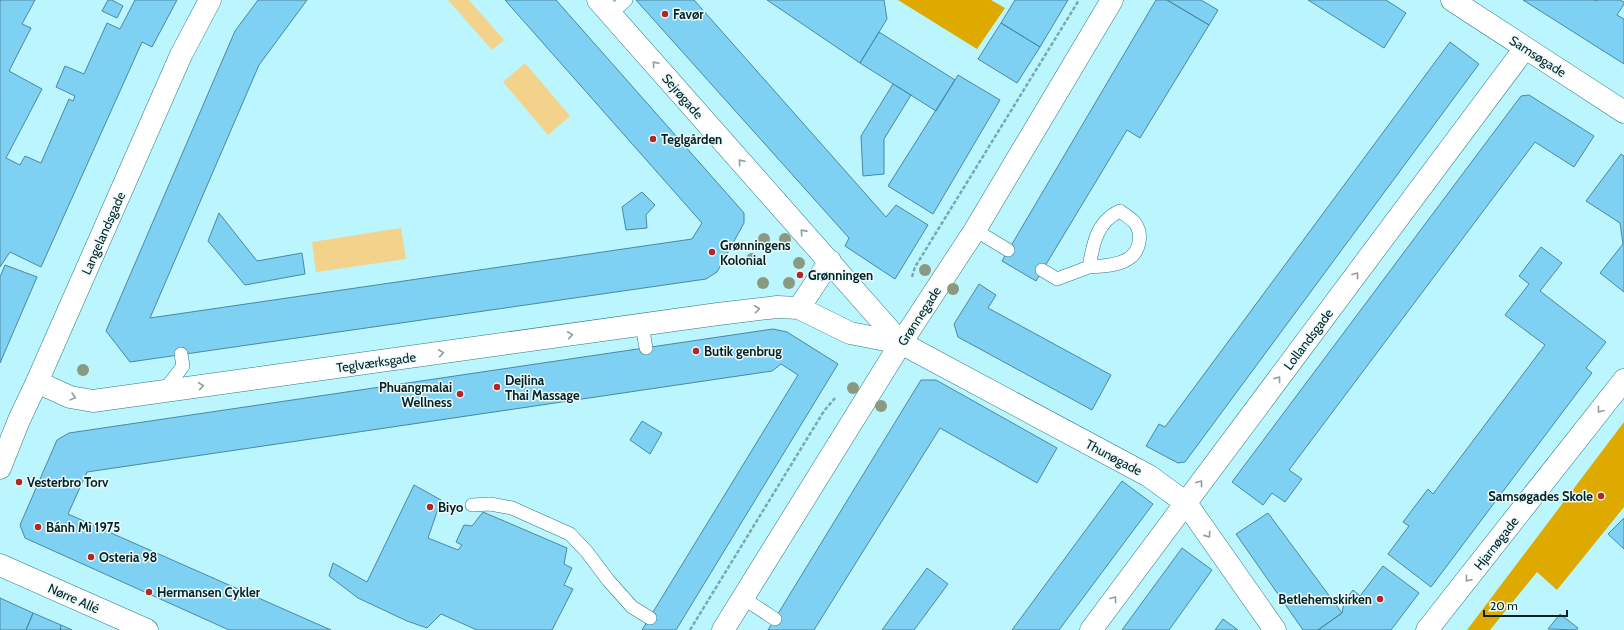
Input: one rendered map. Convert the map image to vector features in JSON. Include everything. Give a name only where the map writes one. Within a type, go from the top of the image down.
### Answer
[{"type":"street","name":"Langelandsgade","points":[[0,468],[19,420],[180,55],[210,0]]},
{"type":"street","name":"Grønnegade","points":[[724,630],[901,343],[975,230],[1112,0]]},
{"type":"street","name":"Samsøgade","points":[[1452,0],[1624,112]]},
{"type":"street","name":"Sejrøgade","points":[[612,5],[767,191],[830,261]]},
{"type":"street","name":"Lollandsgade","points":[[1091,630],[1525,48]]},
{"type":"street","points":[[830,261],[901,343],[850,333],[799,308],[830,261]]},
{"type":"street","name":"Teglværksgade","points":[[37,382],[70,397],[93,401],[718,314],[777,307],[799,308]]},
{"type":"street","name":"Thunøgade","points":[[901,343],[1150,476],[1186,503],[1275,630]]},
{"type":"street","name":"Hjarnøgade","points":[[1427,630],[1624,380]]},
{"type":"street","name":"Nørre Allé","points":[[0,565],[147,630]]},
{"type":"lane","points":[[1042,270],[1057,279],[1089,267],[1115,264],[1129,259],[1137,248],[1140,233],[1134,222],[1120,211],[1110,215],[1101,227],[1093,246],[1089,267]]},
{"type":"lane","points":[[975,230],[1008,250]]},
{"type":"lane","points":[[642,325],[646,348]]},
{"type":"lane","points":[[163,392],[183,366],[181,354]]},
{"type":"lane","points":[[472,505],[490,504],[512,508],[570,534],[587,552],[608,580],[632,607],[650,618]]},
{"type":"lane","points":[[743,598],[775,619]]},
{"type":"path","points":[[915,267],[1079,0]]},
{"type":"shaded area","points":[[448,0],[469,0],[504,40],[492,50]]},
{"type":"shaded area","points":[[898,0],[991,0],[1005,8],[977,49]]},
{"type":"shaded area","points":[[525,63],[570,116],[548,135],[503,82]]},
{"type":"shaded area","points":[[401,228],[406,259],[316,272],[312,242]]},
{"type":"shaded area","points":[[1624,422],[1624,507],[1557,590],[1537,572],[1490,630],[1467,630]]},
{"type":"building","points":[[0,0],[35,0],[22,24],[31,28],[9,71],[42,89],[6,158],[20,165],[25,156],[41,163],[69,99],[73,101],[75,96],[56,87],[65,66],[84,74],[107,23],[120,29],[135,0],[177,0],[152,47],[142,42],[41,267],[10,252],[0,267]]},
{"type":"building","points":[[108,0],[112,0],[123,6],[117,18],[102,11]]},
{"type":"building","name":"Teglgården","points":[[258,0],[307,0],[259,65],[150,318],[692,239],[702,223],[505,0],[556,0],[744,213],[744,223],[717,272],[706,279],[130,362],[106,331],[235,31]]},
{"type":"building","points":[[636,0],[694,0],[886,217],[896,205],[928,225],[895,279],[845,246],[849,238]]},
{"type":"building","points":[[767,0],[884,0],[887,19],[860,63]]},
{"type":"building","points":[[1015,0],[1068,0],[1040,47],[1001,23]]},
{"type":"building","points":[[1156,0],[1167,0],[1209,25],[1140,138],[1127,130],[1036,281],[1002,261]]},
{"type":"building","points":[[1167,0],[1201,0],[1218,10],[1209,25]]},
{"type":"building","points":[[1308,0],[1386,0],[1406,13],[1384,48]]},
{"type":"building","points":[[1523,0],[1620,0],[1624,2],[1617,15],[1624,19],[1624,64]]},
{"type":"building","points":[[1001,23],[1040,47],[1017,83],[978,59]]},
{"type":"building","points":[[879,32],[955,80],[936,111],[860,63]]},
{"type":"building","points":[[1450,42],[1479,64],[1185,462],[1178,463],[1146,446],[1159,424],[1165,427]]},
{"type":"building","points":[[958,75],[1000,100],[933,214],[888,186]]},
{"type":"building","points":[[893,84],[911,95],[884,139],[884,174],[863,176],[861,136]]},
{"type":"building","points":[[1529,95],[1594,136],[1574,167],[1535,142],[1289,470],[1302,479],[1285,502],[1272,493],[1263,505],[1232,482],[1521,96]]},
{"type":"building","points":[[1621,154],[1624,156],[1624,292],[1600,273],[1623,244],[1620,223],[1586,201]]},
{"type":"building","points":[[642,192],[655,205],[646,215],[647,228],[626,230],[622,207]]},
{"type":"building","points":[[219,213],[257,261],[302,253],[305,274],[245,285],[208,241]]},
{"type":"building","points":[[1541,247],[1562,263],[1540,291],[1606,342],[1586,368],[1592,373],[1431,587],[1388,554],[1409,526],[1403,522],[1428,489],[1433,494],[1545,345],[1505,315],[1529,284],[1519,276]]},
{"type":"building","points":[[5,265],[37,277],[0,363],[0,277]]},
{"type":"building","points":[[979,284],[996,295],[988,308],[1111,375],[1092,410],[958,337],[954,324]]},
{"type":"building","points":[[773,329],[787,332],[838,364],[676,630],[642,630],[798,375],[781,364],[772,371],[87,472],[68,514],[331,630],[229,630],[25,538],[20,525],[57,440],[69,433]]},
{"type":"building","points":[[921,380],[936,380],[1057,448],[1037,483],[940,428],[814,630],[768,630]]},
{"type":"building","points":[[642,421],[662,433],[650,454],[630,440]]},
{"type":"building","points":[[1122,481],[1153,504],[1059,630],[1012,630]]},
{"type":"building","points":[[414,485],[441,500],[428,538],[458,550],[462,545],[456,542],[464,525],[472,526],[483,512],[567,548],[564,564],[572,568],[564,585],[573,589],[552,630],[477,630],[441,614],[427,628],[407,621],[358,598],[329,576],[333,563],[367,582]]},
{"type":"building","points":[[1268,513],[1342,613],[1318,630],[1303,630],[1236,534]]},
{"type":"building","points":[[1624,518],[1624,549],[1608,534]]},
{"type":"building","points":[[1182,548],[1212,570],[1169,630],[1122,630]]},
{"type":"building","name":"Betlehemskirken","points":[[1383,566],[1419,593],[1391,630],[1318,630],[1342,613],[1344,602],[1353,590],[1360,596]]},
{"type":"building","points":[[927,568],[948,584],[914,630],[882,630]]},
{"type":"building","points":[[0,598],[33,613],[26,630],[0,630]]},
{"type":"building","points":[[33,613],[61,625],[60,630],[26,630]]},
{"type":"building","points":[[1560,614],[1578,628],[1577,630],[1548,629]]},
{"type":"building","points":[[1223,619],[1238,630],[1215,630]]},
{"type":"building","points":[[61,625],[72,630],[60,630]]},
{"type":"place","name":"Favør","points":[[665,14]]},
{"type":"place","name":"Teglgården","points":[[653,139]]},
{"type":"place","name":"Grønningens Kolonial","points":[[712,252]]},
{"type":"place","name":"Grønningen","points":[[800,275]]},
{"type":"place","name":"Butik genbrug","points":[[696,351]]},
{"type":"place","name":"Dejlina Thai Massage","points":[[497,387]]},
{"type":"place","name":"Phuangmalai Wellness","points":[[460,394]]},
{"type":"place","name":"Vesterbro Torv","points":[[19,482]]},
{"type":"place","name":"Samsøgades Skole","points":[[1601,496]]},
{"type":"place","name":"Biyo","points":[[430,507]]},
{"type":"place","name":"Bánh Mì 1975","points":[[38,527]]},
{"type":"place","name":"Osteria 98","points":[[91,557]]},
{"type":"place","name":"Hermansen Cykler","points":[[149,592]]},
{"type":"place","name":"Betlehemskirken","points":[[1380,599]]}]
